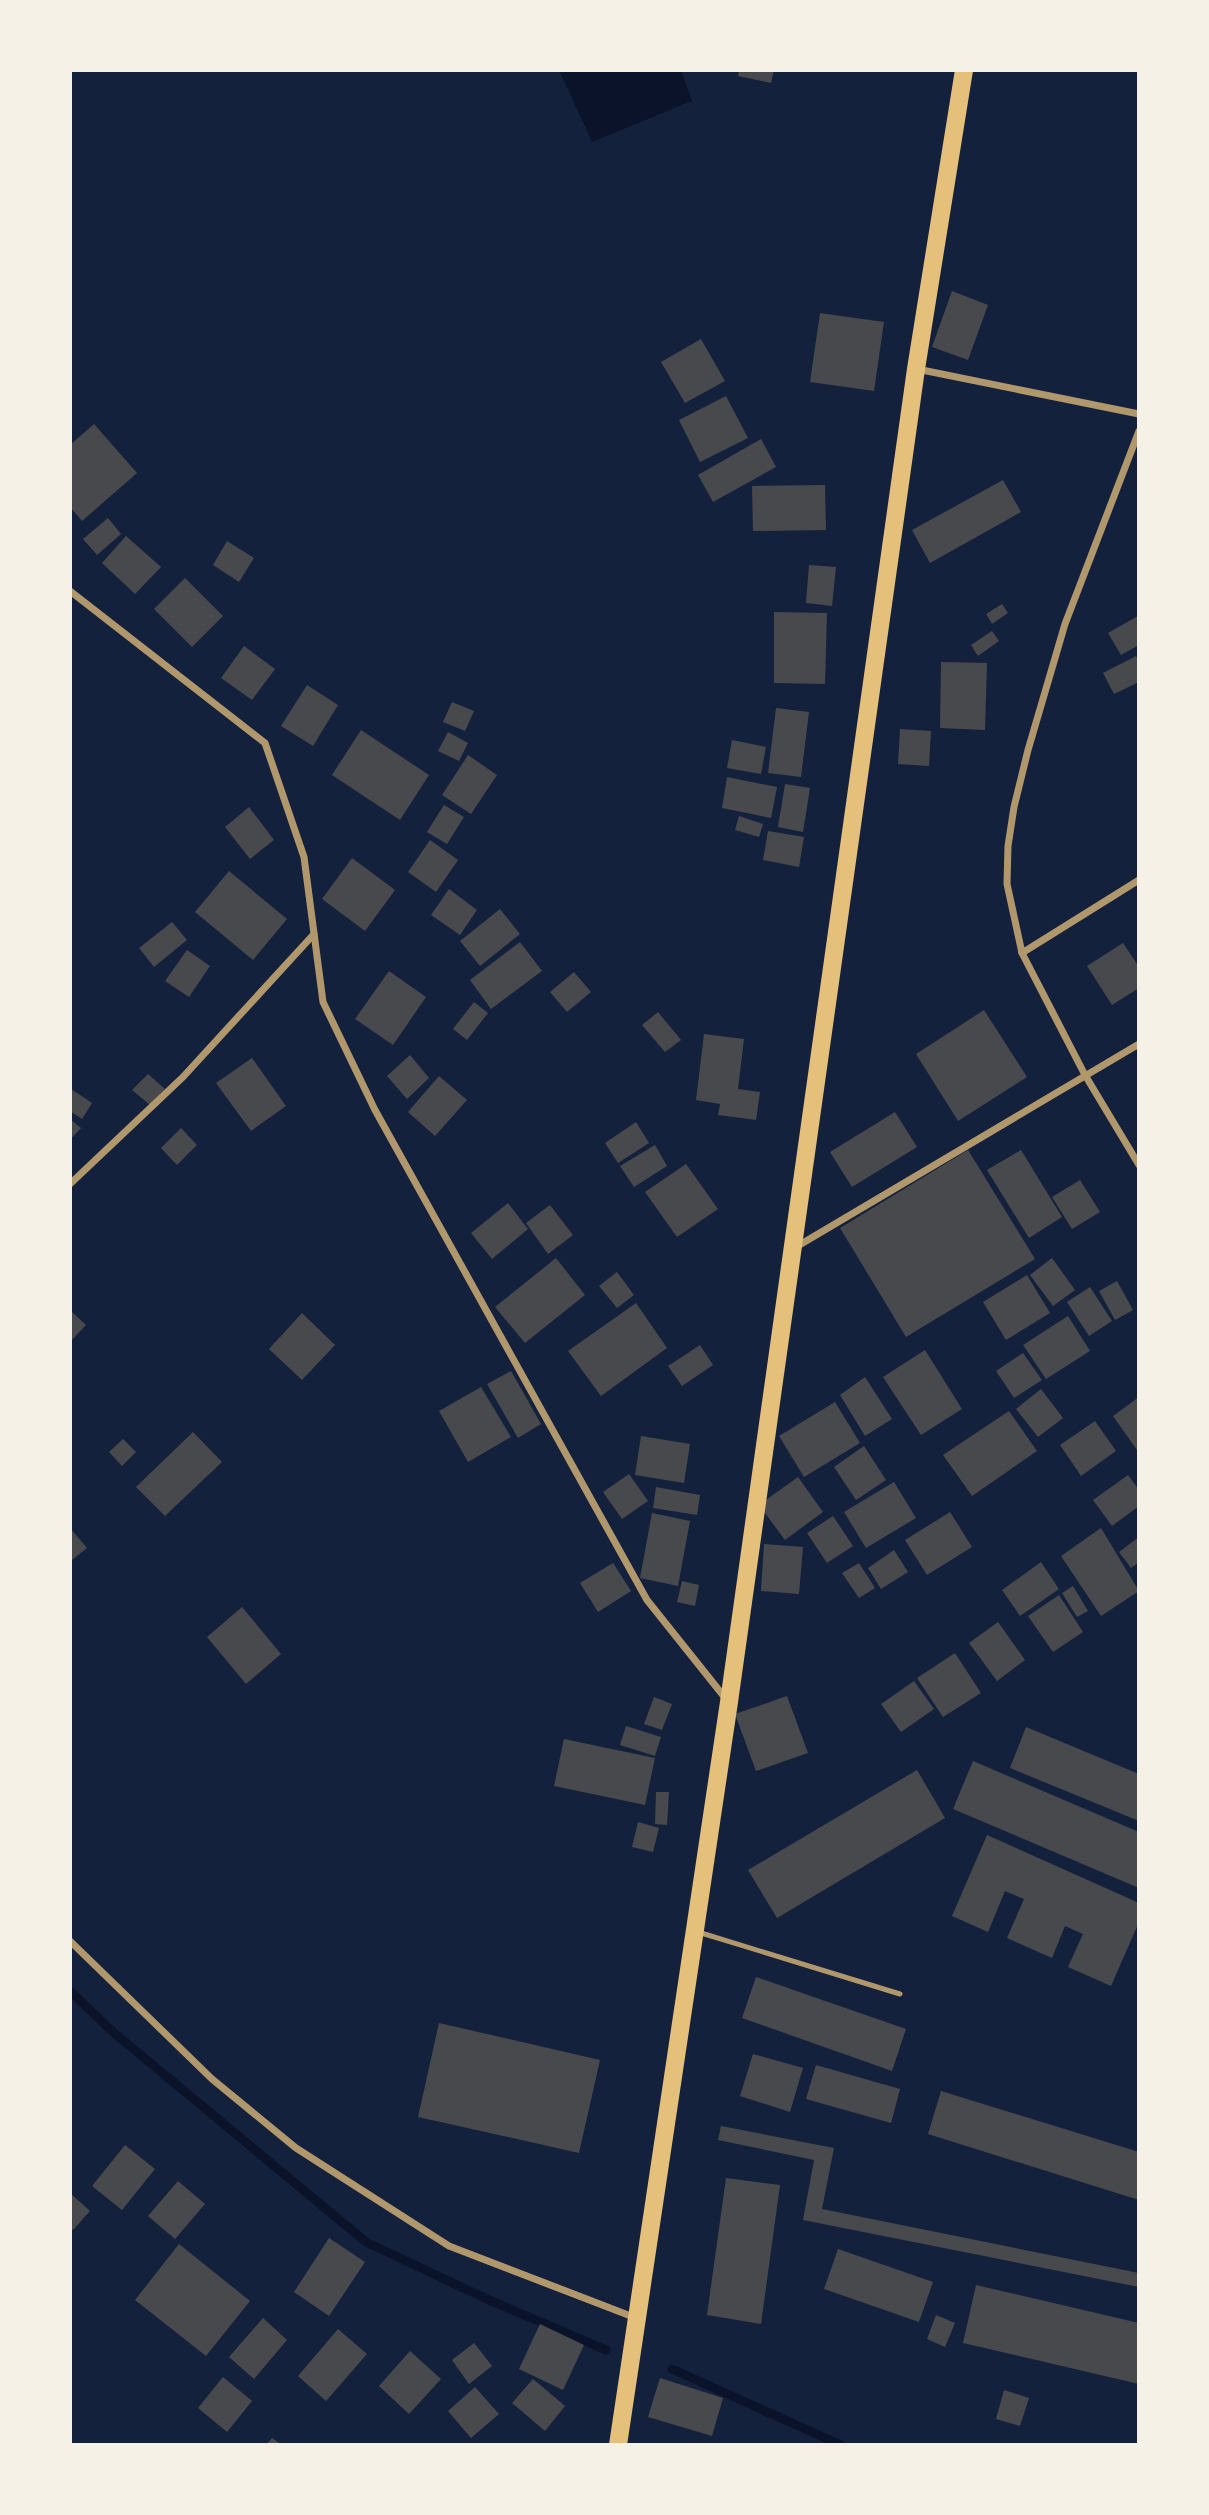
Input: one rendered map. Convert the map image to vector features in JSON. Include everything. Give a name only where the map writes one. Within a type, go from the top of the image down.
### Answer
[{"type":"main road","points":[[618,2445],[729,1702],[916,369],[964,70]]},
{"type":"street","points":[[916,369],[1139,414]]},
{"type":"street","points":[[1139,431],[1065,624],[1028,750],[1014,807],[1008,846],[1007,884],[1021,953],[1085,1074],[1139,1165]]},
{"type":"street","points":[[70,591],[265,743],[304,857],[323,1002],[382,1121],[647,1600],[729,1702]]},
{"type":"street","points":[[1021,953],[1139,880]]},
{"type":"street","points":[[70,1184],[183,1077],[314,933]]},
{"type":"street","points":[[792,1249],[1139,1044]]},
{"type":"street","points":[[70,1941],[212,2079],[296,2148],[449,2246],[637,2318]]},
{"type":"lane","points":[[695,1931],[900,1994]]},
{"type":"water","points":[[559,70],[681,70],[692,101],[592,142]]},
{"type":"building","points":[[739,70],[774,70],[771,83],[738,76]]},
{"type":"building","points":[[952,291],[988,305],[968,360],[932,347]]},
{"type":"building","points":[[820,313],[884,322],[874,391],[810,382]]},
{"type":"building","points":[[701,339],[725,381],[685,403],[661,362]]},
{"type":"building","points":[[726,396],[748,438],[700,462],[679,420]]},
{"type":"building","points":[[94,424],[137,473],[82,521],[70,507],[70,445]]},
{"type":"building","points":[[761,439],[776,467],[713,502],[698,475]]},
{"type":"building","points":[[1003,480],[1021,512],[930,563],[912,530]]},
{"type":"building","points":[[825,485],[826,530],[753,531],[752,486]]},
{"type":"building","points":[[108,518],[121,534],[97,555],[83,539]]},
{"type":"building","points":[[126,536],[161,567],[135,594],[102,563]]},
{"type":"building","points":[[227,541],[254,558],[239,582],[213,565]]},
{"type":"building","points":[[809,565],[836,567],[832,606],[806,603]]},
{"type":"building","points":[[185,578],[223,616],[192,647],[154,609]]},
{"type":"building","points":[[1002,604],[1008,613],[992,624],[986,614]]},
{"type":"building","points":[[774,612],[827,613],[825,684],[774,683]]},
{"type":"building","points":[[1138,616],[1139,645],[1121,655],[1108,633]]},
{"type":"building","points":[[992,631],[999,641],[978,656],[971,645]]},
{"type":"building","points":[[244,646],[275,669],[252,700],[221,678]]},
{"type":"building","points":[[1136,656],[1139,662],[1139,682],[1114,694],[1103,673]]},
{"type":"building","points":[[941,662],[987,663],[985,730],[940,728]]},
{"type":"building","points":[[307,685],[338,705],[313,746],[281,726]]},
{"type":"building","points":[[452,702],[474,711],[465,731],[443,722]]},
{"type":"building","points":[[776,708],[809,712],[801,777],[768,773]]},
{"type":"building","points":[[900,729],[931,731],[929,766],[898,764]]},
{"type":"building","points":[[361,730],[429,775],[400,820],[332,775]]},
{"type":"building","points":[[448,732],[468,743],[459,761],[438,751]]},
{"type":"building","points":[[732,740],[766,747],[761,774],[727,768]]},
{"type":"building","points":[[468,755],[497,775],[471,814],[442,795]]},
{"type":"building","points":[[727,777],[777,787],[771,818],[722,808]]},
{"type":"building","points":[[785,784],[810,788],[803,832],[778,827]]},
{"type":"building","points":[[444,805],[464,817],[447,844],[427,832]]},
{"type":"building","points":[[249,807],[274,840],[250,859],[225,827]]},
{"type":"building","points":[[739,816],[763,824],[759,837],[735,830]]},
{"type":"building","points":[[768,831],[804,837],[799,867],[763,860]]},
{"type":"building","points":[[430,840],[458,860],[436,892],[408,872]]},
{"type":"building","points":[[352,858],[395,890],[365,931],[322,899]]},
{"type":"building","points":[[229,871],[287,919],[253,960],[195,912]]},
{"type":"building","points":[[449,889],[477,910],[460,935],[431,915]]},
{"type":"building","points":[[500,909],[520,934],[480,966],[460,941]]},
{"type":"building","points":[[172,922],[187,940],[154,967],[139,948]]},
{"type":"building","points":[[520,942],[542,971],[491,1009],[470,980]]},
{"type":"building","points":[[1123,943],[1139,967],[1139,988],[1112,1005],[1087,966]]},
{"type":"building","points":[[187,950],[210,966],[189,997],[165,981]]},
{"type":"building","points":[[389,971],[426,997],[393,1045],[355,1019]]},
{"type":"building","points":[[574,972],[591,992],[567,1012],[550,992]]},
{"type":"building","points":[[474,1002],[488,1013],[467,1040],[453,1029]]},
{"type":"building","points":[[984,1010],[1027,1077],[958,1121],[916,1054]]},
{"type":"building","points":[[658,1012],[681,1040],[665,1052],[642,1025]]},
{"type":"building","points":[[704,1034],[744,1039],[738,1089],[760,1092],[756,1120],[718,1115],[720,1104],[696,1100]]},
{"type":"building","points":[[410,1055],[429,1078],[407,1099],[387,1076]]},
{"type":"building","points":[[252,1058],[286,1106],[251,1131],[216,1083]]},
{"type":"building","points":[[148,1074],[165,1089],[150,1105],[132,1090]]},
{"type":"building","points":[[439,1076],[467,1100],[435,1136],[408,1112]]},
{"type":"building","points":[[71,1089],[92,1103],[82,1119],[70,1111]]},
{"type":"building","points":[[895,1112],[917,1147],[852,1187],[830,1152]]},
{"type":"building","points":[[70,1119],[81,1128],[70,1140]]},
{"type":"building","points":[[636,1122],[649,1143],[618,1163],[605,1143]]},
{"type":"building","points":[[181,1128],[197,1145],[177,1165],[161,1148]]},
{"type":"building","points":[[655,1145],[667,1166],[634,1187],[620,1166]]},
{"type":"building","points":[[968,1150],[1035,1259],[906,1337],[840,1228]]},
{"type":"building","points":[[1021,1150],[1062,1217],[1029,1238],[987,1170]]},
{"type":"building","points":[[686,1164],[718,1209],[677,1237],[645,1192]]},
{"type":"building","points":[[1080,1180],[1100,1212],[1072,1229],[1052,1197]]},
{"type":"building","points":[[508,1203],[528,1229],[492,1259],[471,1233]]},
{"type":"building","points":[[550,1205],[573,1235],[548,1254],[526,1223]]},
{"type":"building","points":[[556,1258],[585,1295],[525,1343],[495,1307]]},
{"type":"building","points":[[1052,1258],[1075,1290],[1053,1306],[1030,1275]]},
{"type":"building","points":[[617,1272],[634,1295],[617,1308],[599,1286]]},
{"type":"building","points":[[1027,1275],[1050,1313],[1006,1340],[983,1302]]},
{"type":"building","points":[[1117,1281],[1133,1310],[1115,1320],[1099,1291]]},
{"type":"building","points":[[1090,1287],[1112,1321],[1089,1336],[1067,1302]]},
{"type":"building","points":[[636,1303],[667,1348],[601,1396],[568,1351]]},
{"type":"building","points":[[70,1310],[86,1325],[70,1342]]},
{"type":"building","points":[[302,1313],[335,1345],[302,1380],[269,1349]]},
{"type":"building","points":[[1068,1316],[1090,1351],[1046,1379],[1023,1345]]},
{"type":"building","points":[[700,1345],[713,1365],[682,1386],[668,1366]]},
{"type":"building","points":[[925,1350],[962,1409],[921,1435],[883,1377]]},
{"type":"building","points":[[1023,1353],[1042,1380],[1014,1398],[996,1371]]},
{"type":"building","points":[[511,1371],[541,1424],[518,1438],[487,1384]]},
{"type":"building","points":[[865,1377],[892,1419],[865,1436],[840,1395]]},
{"type":"building","points":[[481,1387],[511,1437],[468,1462],[439,1411]]},
{"type":"building","points":[[1041,1389],[1063,1418],[1038,1437],[1016,1409]]},
{"type":"building","points":[[1139,1397],[1139,1453],[1113,1416]]},
{"type":"building","points":[[835,1402],[860,1443],[804,1477],[779,1436]]},
{"type":"building","points":[[1009,1411],[1037,1451],[972,1496],[943,1455]]},
{"type":"building","points":[[1095,1421],[1116,1451],[1081,1476],[1060,1445]]},
{"type":"building","points":[[193,1432],[222,1462],[165,1516],[136,1487]]},
{"type":"building","points":[[641,1436],[690,1444],[684,1483],[635,1475]]},
{"type":"building","points":[[123,1439],[136,1452],[122,1466],[109,1452]]},
{"type":"building","points":[[864,1446],[886,1480],[856,1500],[834,1467]]},
{"type":"building","points":[[629,1474],[648,1501],[622,1519],[603,1492]]},
{"type":"building","points":[[1128,1475],[1139,1490],[1139,1506],[1112,1526],[1093,1500]]},
{"type":"building","points":[[798,1477],[823,1512],[785,1540],[759,1505]]},
{"type":"building","points":[[894,1482],[916,1518],[866,1548],[844,1512]]},
{"type":"building","points":[[656,1487],[700,1495],[697,1515],[653,1508]]},
{"type":"building","points":[[950,1512],[972,1547],[927,1575],[905,1540]]},
{"type":"building","points":[[652,1513],[690,1521],[678,1586],[640,1578]]},
{"type":"building","points":[[833,1516],[853,1546],[827,1563],[807,1533]]},
{"type":"building","points":[[70,1528],[87,1548],[72,1560],[70,1558]]},
{"type":"building","points":[[1101,1528],[1139,1591],[1101,1616],[1061,1556]]},
{"type":"building","points":[[1139,1537],[1139,1562],[1131,1568],[1119,1552]]},
{"type":"building","points":[[764,1544],[803,1547],[799,1594],[761,1591]]},
{"type":"building","points":[[894,1550],[908,1572],[881,1589],[868,1568]]},
{"type":"building","points":[[1041,1562],[1059,1589],[1020,1616],[1002,1590]]},
{"type":"building","points":[[613,1563],[631,1591],[598,1612],[580,1583]]},
{"type":"building","points":[[859,1563],[875,1588],[859,1598],[842,1573]]},
{"type":"building","points":[[682,1581],[699,1585],[695,1606],[677,1602]]},
{"type":"building","points":[[1073,1586],[1088,1611],[1077,1617],[1062,1593]]},
{"type":"building","points":[[1059,1595],[1083,1632],[1053,1652],[1028,1616]]},
{"type":"building","points":[[242,1607],[281,1654],[246,1684],[207,1637]]},
{"type":"building","points":[[998,1622],[1025,1660],[997,1681],[969,1643]]},
{"type":"building","points":[[955,1653],[981,1693],[943,1717],[917,1678]]},
{"type":"building","points":[[914,1681],[934,1709],[901,1732],[881,1704]]},
{"type":"building","points":[[787,1696],[808,1753],[756,1771],[735,1714]]},
{"type":"building","points":[[654,1697],[672,1704],[662,1730],[644,1724]]},
{"type":"building","points":[[626,1726],[661,1737],[655,1756],[620,1745]]},
{"type":"building","points":[[1026,1727],[1139,1774],[1139,1821],[1010,1768]]},
{"type":"building","points":[[564,1739],[655,1758],[645,1805],[554,1786]]},
{"type":"building","points":[[973,1761],[1139,1832],[1139,1888],[953,1809]]},
{"type":"building","points":[[917,1770],[945,1818],[777,1918],[748,1870]]},
{"type":"building","points":[[656,1792],[669,1792],[667,1825],[655,1824]]},
{"type":"building","points":[[638,1822],[659,1828],[653,1852],[632,1847]]},
{"type":"building","points":[[987,1835],[1139,1903],[1139,1922],[1111,1986],[1068,1967],[1083,1934],[1065,1926],[1052,1958],[1007,1938],[1024,1899],[1005,1891],[988,1932],[952,1916]]},
{"type":"building","points":[[756,1977],[906,2029],[892,2071],[742,2018]]},
{"type":"building","points":[[439,2023],[600,2060],[579,2153],[418,2117]]},
{"type":"building","points":[[753,2054],[803,2068],[790,2112],[740,2096]]},
{"type":"building","points":[[816,2065],[900,2089],[891,2123],[806,2099]]},
{"type":"building","points":[[941,2091],[1139,2152],[1139,2200],[928,2134]]},
{"type":"building","points":[[721,2126],[834,2148],[822,2209],[1139,2273],[1139,2287],[803,2220],[814,2160],[718,2140]]},
{"type":"building","points":[[125,2145],[155,2169],[122,2210],[92,2186]]},
{"type":"building","points":[[726,2178],[780,2185],[761,2324],[707,2315]]},
{"type":"building","points":[[178,2181],[205,2204],[175,2239],[148,2216]]},
{"type":"building","points":[[70,2193],[90,2211],[73,2230],[70,2227]]},
{"type":"building","points":[[329,2238],[365,2262],[329,2316],[294,2292]]},
{"type":"building","points":[[179,2244],[250,2301],[206,2356],[135,2300]]},
{"type":"building","points":[[838,2249],[933,2282],[919,2322],[824,2289]]},
{"type":"building","points":[[976,2285],[1139,2323],[1139,2384],[963,2343]]},
{"type":"building","points":[[936,2315],[955,2323],[945,2347],[927,2339]]},
{"type":"building","points":[[263,2318],[287,2340],[254,2379],[229,2357]]},
{"type":"building","points":[[540,2324],[584,2345],[563,2390],[519,2369]]},
{"type":"building","points":[[338,2329],[367,2354],[326,2401],[298,2376]]},
{"type":"building","points":[[474,2343],[492,2366],[469,2384],[452,2360]]},
{"type":"building","points":[[410,2351],[441,2379],[409,2414],[379,2386]]},
{"type":"building","points":[[223,2377],[252,2401],[227,2432],[198,2408]]},
{"type":"building","points":[[660,2378],[723,2398],[712,2436],[648,2417]]},
{"type":"building","points":[[533,2379],[565,2406],[545,2431],[512,2403]]},
{"type":"building","points":[[475,2387],[499,2414],[471,2438],[448,2411]]},
{"type":"building","points":[[1004,2390],[1029,2398],[1020,2426],[996,2419]]},
{"type":"building","points":[[272,2438],[282,2445],[266,2445]]},
{"type":"waterway","points":[[70,1991],[113,2032],[366,2242],[489,2300],[606,2350]]},
{"type":"waterway","points":[[672,2369],[841,2445]]}]
